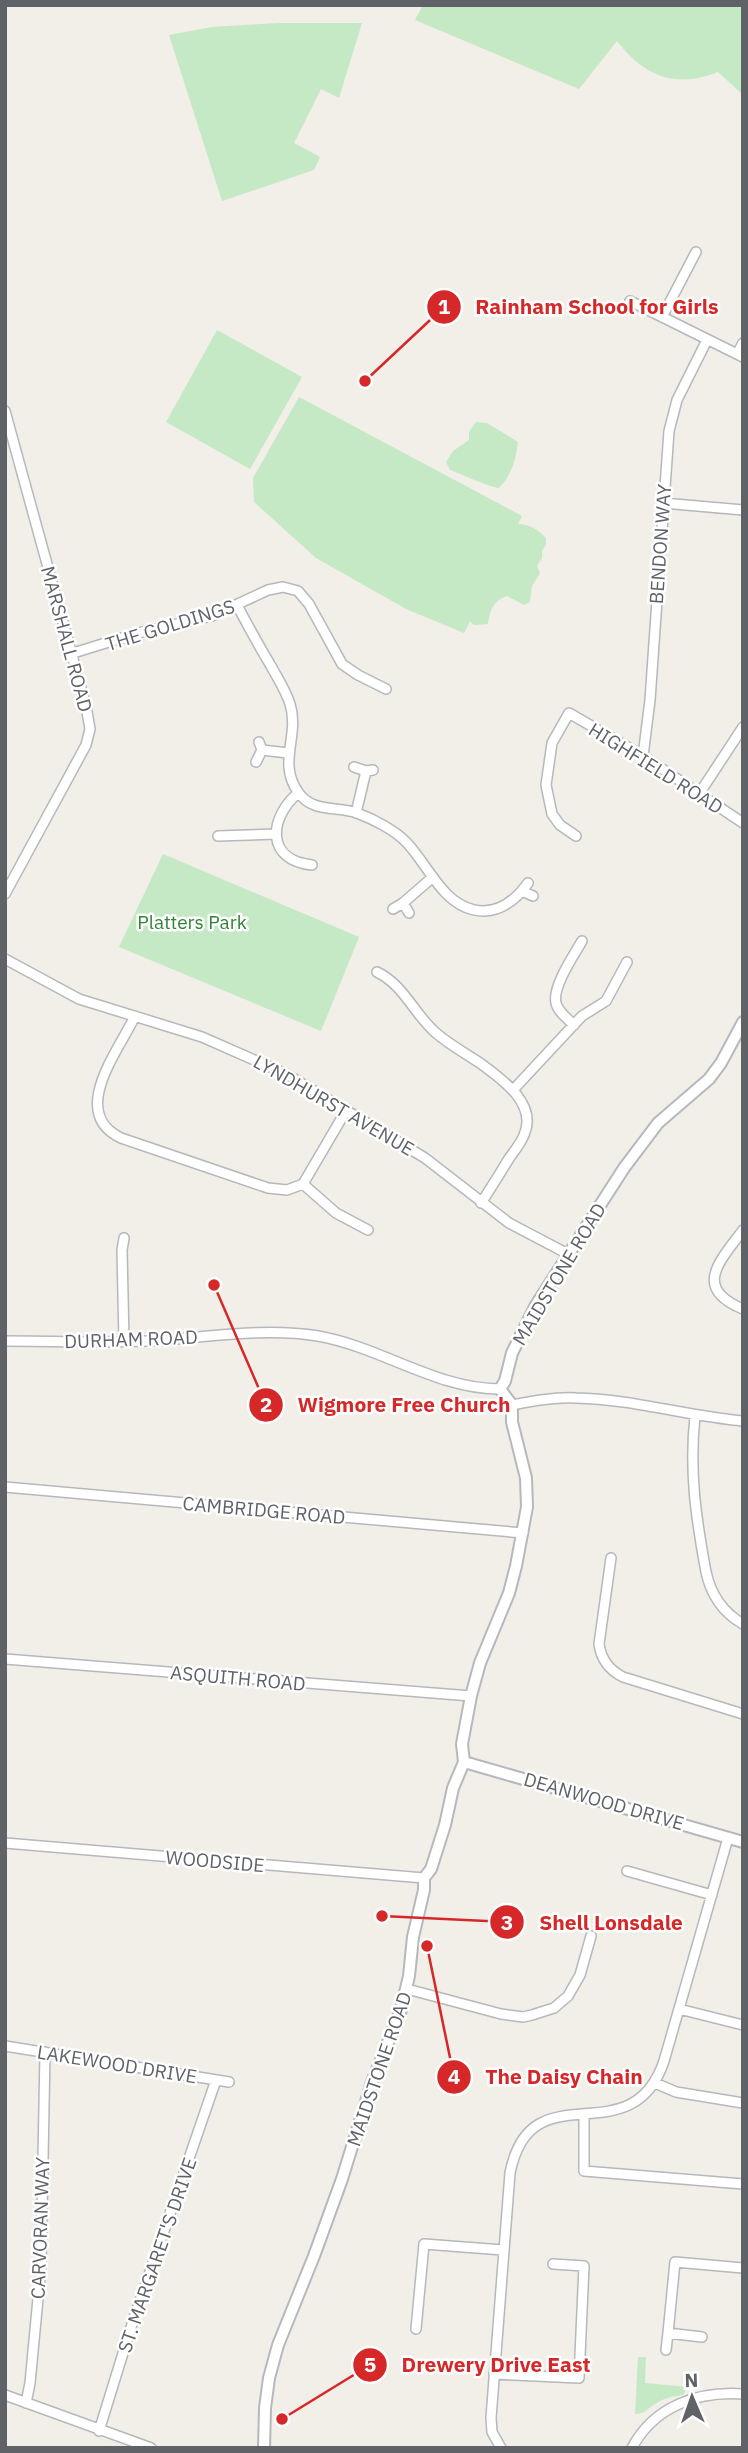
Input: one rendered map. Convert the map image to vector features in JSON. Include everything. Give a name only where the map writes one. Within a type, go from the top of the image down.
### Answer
[{"type":"street","points":[[663,317],[696,252]]},
{"type":"street","points":[[630,301],[740,355],[743,343]]},
{"type":"street","name":"BENDON WAY","points":[[643,757],[669,430],[673,412],[707,340]]},
{"type":"street","name":"MARSHALL ROAD","points":[[5,411],[86,706],[89,736],[5,894]]},
{"type":"street","points":[[663,503],[743,510]]},
{"type":"street","name":"THE GOLDINGS","points":[[70,654],[212,616],[276,587],[298,591],[309,604],[342,664],[386,689]]},
{"type":"street","points":[[237,606],[290,704],[294,731],[288,753],[288,766],[298,793],[317,807],[356,813],[405,841],[457,902],[476,910],[503,907],[513,901],[524,887],[533,896]]},
{"type":"street","name":"HIGHFIELD ROAD","points":[[576,836],[560,825],[552,814],[546,785],[552,743],[569,713],[643,757],[743,823]]},
{"type":"street","points":[[699,794],[743,727]]},
{"type":"street","points":[[256,762],[260,746],[288,753]]},
{"type":"street","points":[[354,766],[370,771],[356,813]]},
{"type":"street","points":[[298,793],[288,801],[278,817],[276,834],[288,857],[296,862],[312,865]]},
{"type":"street","points":[[218,836],[276,834]]},
{"type":"street","points":[[393,909],[433,877]]},
{"type":"street","points":[[403,903],[409,913]]},
{"type":"street","points":[[574,1025],[558,1008],[555,998],[559,984],[582,941]]},
{"type":"street","name":"LYNDHURST AVENUE","points":[[5,959],[79,999],[202,1037],[286,1074],[425,1158],[509,1223],[568,1254]]},
{"type":"street","points":[[513,1090],[574,1025],[610,996],[627,962]]},
{"type":"street","points":[[377,972],[398,986],[420,1019],[439,1036],[485,1066],[513,1090],[526,1110],[525,1134],[481,1203]]},
{"type":"street","points":[[135,1016],[96,1094],[100,1117],[107,1129],[121,1138],[268,1188],[287,1190],[303,1184],[346,1109]]},
{"type":"street","name":"MAIDSTONE ROAD","points":[[264,2448],[269,2378],[278,2345],[342,2179],[362,2112],[401,2010],[407,1989],[424,1878],[431,1869],[453,1788],[464,1762],[462,1744],[471,1696],[480,1663],[509,1593],[523,1534],[527,1478],[512,1422],[512,1405],[500,1389],[522,1331],[568,1254],[636,1151],[658,1123],[709,1079],[743,1023]]},
{"type":"street","points":[[303,1184],[336,1213],[368,1230]]},
{"type":"street","points":[[743,1230],[720,1261],[714,1276],[715,1288],[721,1297],[743,1309]]},
{"type":"street","points":[[124,1238],[124,1342]]},
{"type":"street","name":"DURHAM ROAD","points":[[5,1341],[124,1342],[234,1335],[317,1336],[460,1385],[500,1389]]},
{"type":"street","points":[[512,1405],[556,1398],[607,1400],[695,1416],[743,1421]]},
{"type":"street","points":[[695,1416],[692,1491],[709,1584],[724,1610],[743,1624]]},
{"type":"street","name":"CAMBRIDGE ROAD","points":[[5,1487],[523,1534]]},
{"type":"street","points":[[611,1558],[599,1644],[608,1665],[623,1677],[743,1714]]},
{"type":"street","name":"ASQUITH ROAD","points":[[5,1658],[471,1696]]},
{"type":"street","name":"DEANWOOD DRIVE","points":[[464,1762],[743,1842]]},
{"type":"street","points":[[501,2448],[494,2438],[491,2426],[503,2250],[513,2159],[531,2129],[545,2120],[561,2115],[608,2113],[624,2108],[634,2103],[655,2083],[662,2069],[728,1838]]},
{"type":"street","name":"WOODSIDE","points":[[5,1843],[424,1878]]},
{"type":"street","points":[[627,1871],[712,1895]]},
{"type":"street","points":[[407,1989],[501,2014],[523,2017],[532,2015],[554,2008],[568,1996],[580,1975],[591,1936]]},
{"type":"street","points":[[679,2009],[743,2025]]},
{"type":"street","name":"LAKEWOOD DRIVE","points":[[5,2046],[229,2082]]},
{"type":"street","name":"CARVORAN WAY","points":[[26,2403],[41,2267],[45,2052]]},
{"type":"street","name":"ST. MARGARET'S DRIVE","points":[[99,2431],[132,2324],[216,2080]]},
{"type":"street","points":[[655,2083],[676,2092],[743,2104]]},
{"type":"street","points":[[584,2114],[584,2171],[743,2184]]},
{"type":"street","points":[[416,2329],[424,2244],[503,2250]]},
{"type":"street","points":[[666,2350],[675,2262],[743,2268]]},
{"type":"street","points":[[494,2374],[579,2378],[584,2266],[553,2264]]},
{"type":"street","points":[[668,2333],[702,2337]]},
{"type":"street","points":[[632,2448],[646,2426],[671,2407],[706,2395],[743,2394]]},
{"type":"street","points":[[5,2395],[151,2448]]},
{"type":"green space","points":[[423,5],[743,5],[743,95],[718,72],[702,77],[674,79],[649,71],[617,41],[579,89],[415,20]]},
{"type":"green space","points":[[277,23],[362,23],[339,98],[321,89],[294,143],[320,157],[314,170],[222,201],[169,35],[212,27]]},
{"type":"green space","points":[[217,330],[302,377],[250,469],[166,422]]},
{"type":"green space","points":[[299,397],[522,516],[518,524],[534,528],[546,538],[542,558],[537,566],[540,573],[532,586],[530,602],[524,605],[507,596],[502,598],[493,607],[488,624],[474,625],[470,621],[464,633],[406,609],[316,558],[254,502],[253,478]]},
{"type":"green space","points":[[476,422],[487,423],[518,442],[513,466],[499,488],[450,470],[446,462],[453,451],[469,440],[469,432]]},
{"type":"green space","name":"Platters Park","points":[[163,854],[359,937],[321,1031],[119,947]]},
{"type":"green space","points":[[638,2357],[646,2357],[645,2383],[688,2387],[683,2395],[665,2399],[644,2412],[635,2414]]},
{"type":"place","name":"Rainham School for Girls","points":[[365,381]]},
{"type":"place","name":"Wigmore Free Church","points":[[214,1285]]},
{"type":"place","name":"Shell Lonsdale","points":[[382,1916]]},
{"type":"place","name":"The Daisy Chain","points":[[427,1946]]},
{"type":"place","name":"Drewery Drive East","points":[[282,2419]]}]
